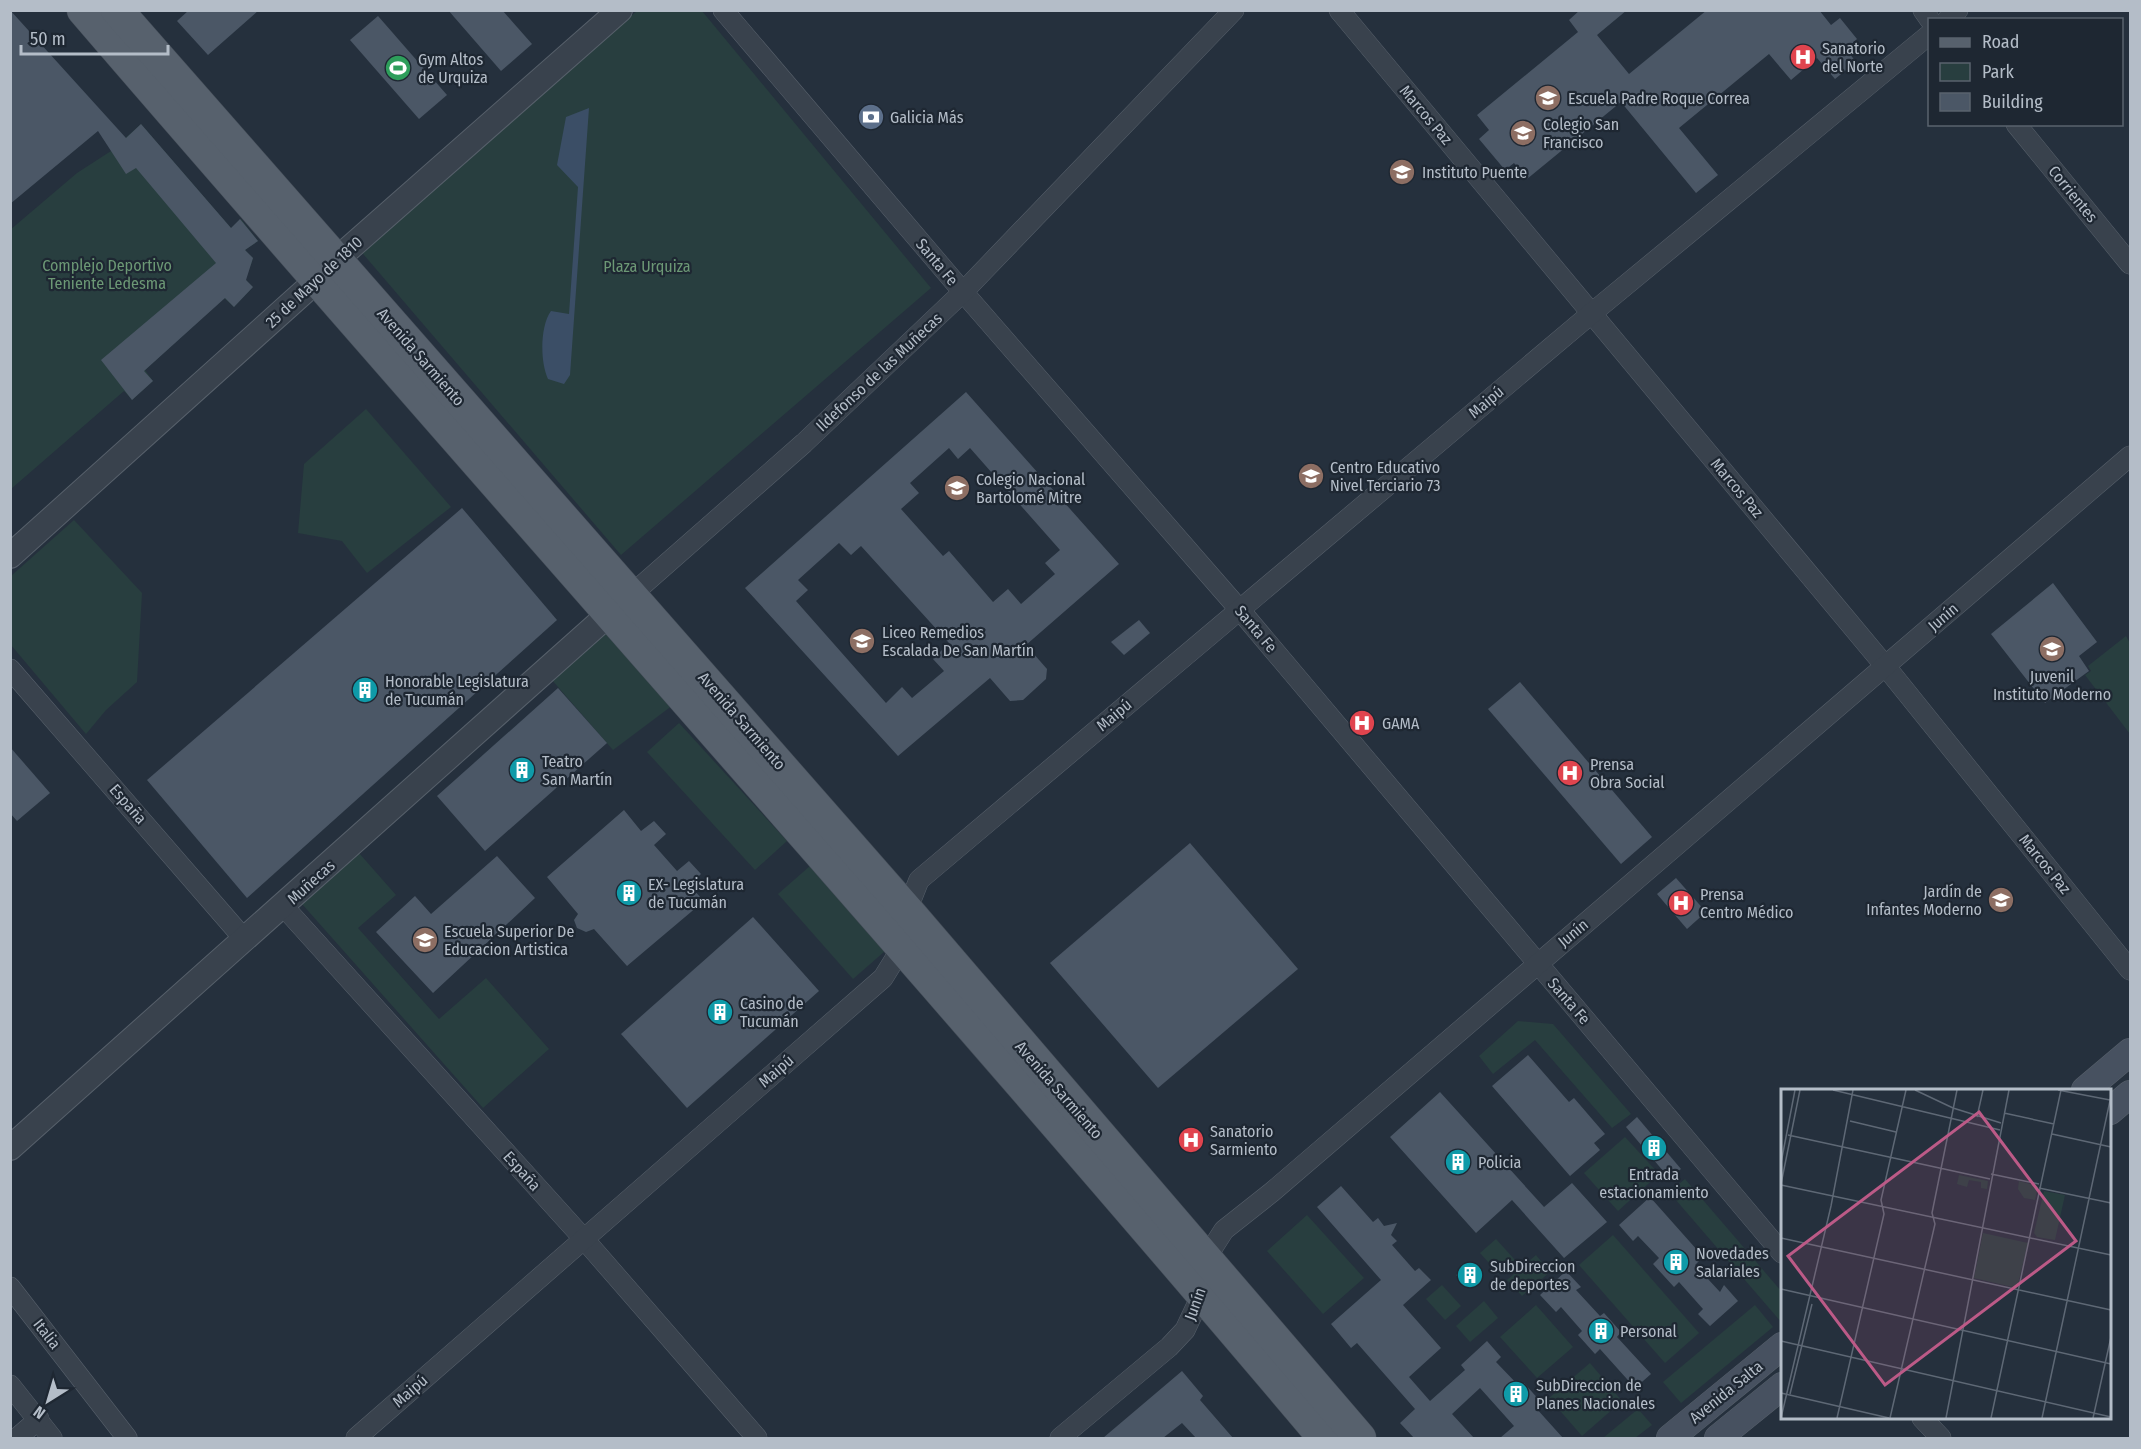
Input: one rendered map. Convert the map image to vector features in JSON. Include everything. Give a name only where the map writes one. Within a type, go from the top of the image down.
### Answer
[{"type":"main road","name":"Avenida Sarmiento","points":[[82,10],[326,271],[620,604],[907,910],[1032,1060],[1360,1438]]},
{"type":"main road","name":"Avenida Sarmiento","points":[[117,10],[326,271]]},
{"type":"main road","name":"Avenida Sarmiento","points":[[620,604],[902,949],[1324,1438]]},
{"type":"main road","points":[[2086,1089],[2130,1052]]},
{"type":"main road","points":[[2111,1109],[2130,1094]]},
{"type":"main road","name":"Avenida Salta","points":[[1670,1438],[1781,1347]]},
{"type":"main road","name":"Avenida Salta","points":[[1718,1438],[1781,1387]]},
{"type":"street","name":"25 de Mayo de 1810","points":[[10,556],[620,10]]},
{"type":"street","name":"Santa Fe","points":[[723,10],[963,292],[1239,609],[1781,1252]]},
{"type":"street","name":"Ildefonso de las Muñecas","points":[[620,604],[804,443],[963,292],[1234,10]]},
{"type":"street","name":"Marcos Paz","points":[[1339,10],[1886,667],[2130,970]]},
{"type":"street","name":"Maipú","points":[[356,1438],[883,978],[902,949],[907,910],[920,880],[1592,313],[1928,35]]},
{"type":"street","name":"Corrientes","points":[[2018,126],[2130,264]]},
{"type":"street","name":"Junín","points":[[1060,1438],[1169,1347],[1185,1330],[1202,1294],[1206,1258],[1224,1230],[1272,1192],[2130,456]]},
{"type":"street","name":"Muñecas","points":[[10,1148],[284,907],[620,604]]},
{"type":"street","name":"España","points":[[10,669],[245,940]]},
{"type":"street","name":"España","points":[[284,907],[583,1238],[757,1438]]},
{"type":"street","name":"Italia","points":[[10,1287],[127,1438]]},
{"type":"street","points":[[10,1385],[52,1438]]},
{"type":"street","points":[[16,1438],[39,1419]]},
{"type":"street","points":[[1923,1419],[1941,1438]]},
{"type":"green space","name":"Plaza Urquiza","points":[[637,11],[702,11],[931,288],[621,555],[358,248]]},
{"type":"green space","name":"Complejo Deportivo Teniente Ledesma","points":[[141,124],[231,228],[241,219],[258,241],[245,250],[253,258],[251,265],[242,276],[253,287],[234,307],[224,298],[145,370],[153,381],[132,400],[124,391],[11,489],[10,230],[77,173],[111,151]]},
{"type":"green space","points":[[366,409],[451,507],[367,573],[342,541],[298,533],[304,464]]},
{"type":"green space","points":[[74,520],[142,593],[137,682],[106,710],[86,734],[11,645],[11,576]]},
{"type":"green space","points":[[609,614],[677,702],[613,750],[552,680]]},
{"type":"green space","points":[[2126,636],[2130,643],[2130,734],[2085,675],[2091,671],[2088,666]]},
{"type":"green space","points":[[679,723],[787,841],[755,870],[647,752]]},
{"type":"green space","points":[[359,853],[396,895],[358,928],[439,1019],[486,978],[549,1049],[483,1108],[302,904]]},
{"type":"green space","points":[[810,866],[885,951],[853,979],[778,894]]},
{"type":"green space","points":[[1518,1021],[1553,1024],[1631,1114],[1612,1128],[1535,1040],[1493,1074],[1479,1056]]},
{"type":"green space","points":[[1625,1137],[1659,1174],[1618,1211],[1584,1173]]},
{"type":"green space","points":[[1685,1179],[1781,1291],[1781,1322],[1669,1192]]},
{"type":"green space","points":[[1307,1215],[1364,1278],[1323,1314],[1267,1251]]},
{"type":"green space","points":[[1613,1235],[1699,1333],[1665,1363],[1579,1265]]},
{"type":"green space","points":[[1496,1239],[1515,1260],[1499,1274],[1480,1253]]},
{"type":"green space","points":[[1536,1255],[1550,1272],[1522,1296],[1507,1280]]},
{"type":"green space","points":[[1442,1285],[1461,1306],[1445,1320],[1426,1299]]},
{"type":"green space","points":[[1484,1301],[1498,1318],[1470,1342],[1456,1326]]},
{"type":"green space","points":[[1536,1305],[1573,1347],[1537,1378],[1500,1337]]},
{"type":"green space","points":[[1755,1305],[1773,1327],[1681,1403],[1663,1382]]},
{"type":"green space","points":[[1590,1363],[1622,1401],[1582,1436],[1549,1398]]},
{"type":"green space","points":[[1638,1409],[1652,1425],[1635,1438],[1603,1438]]},
{"type":"water","points":[[589,108],[570,375],[564,384],[548,379],[545,372],[543,335],[551,311],[569,314],[578,187],[557,165],[566,117]]},
{"type":"building","points":[[10,10],[126,138],[141,124],[231,228],[240,219],[258,241],[245,250],[253,258],[246,280],[253,287],[234,307],[225,298],[144,371],[153,381],[132,400],[101,360],[216,263],[136,168],[126,174],[98,131],[10,204]]},
{"type":"building","points":[[189,10],[259,10],[208,55],[177,21]]},
{"type":"building","points":[[448,10],[502,10],[532,44],[501,71]]},
{"type":"building","points":[[1580,10],[1627,10],[1597,35],[1629,74],[1707,10],[1819,10],[1831,25],[1840,18],[1857,39],[1846,49],[1856,62],[1835,79],[1817,58],[1791,80],[1769,54],[1679,128],[1718,175],[1696,193],[1621,102],[1527,179],[1514,163],[1505,170],[1479,139],[1489,130],[1477,115],[1578,32],[1569,20]]},
{"type":"building","name":"Gym Altos de Urquiza","points":[[378,16],[447,95],[419,119],[350,40]]},
{"type":"building","points":[[966,392],[1119,564],[1026,645],[1047,669],[1046,679],[1023,700],[1010,701],[990,678],[898,756],[745,588]],"holes":[[[949,448],[958,459],[970,448],[1060,550],[1045,563],[1055,574],[1021,604],[1008,589],[993,602],[949,551],[943,556],[901,509],[919,493],[910,483]],[[839,543],[851,555],[861,546],[949,643],[933,659],[944,671],[912,698],[902,687],[886,703],[796,601],[808,590],[798,580]]]},
{"type":"building","name":"Honorable Legislatura de Tucumán","points":[[462,508],[557,620],[247,898],[147,780]]},
{"type":"building","points":[[2053,583],[2097,642],[2079,656],[2089,671],[2045,703],[1991,634]]},
{"type":"building","points":[[1139,620],[1150,633],[1124,655],[1111,642]]},
{"type":"building","name":"Prensa Obra Social","points":[[1520,682],[1652,837],[1621,864],[1488,709]]},
{"type":"building","name":"Teatro San Martín","points":[[558,688],[607,743],[485,851],[437,796]]},
{"type":"building","points":[[10,747],[50,793],[17,821],[10,813]]},
{"type":"building","name":"EX- Legislatura de Tucumán","points":[[624,810],[641,831],[654,821],[666,834],[654,845],[677,871],[689,861],[701,874],[689,885],[704,901],[627,966],[594,929],[586,932],[577,928],[574,920],[578,914],[547,877]]},
{"type":"building","points":[[1190,843],[1298,969],[1158,1088],[1050,963]]},
{"type":"building","points":[[497,856],[535,898],[433,993],[376,932],[415,896],[431,914]]},
{"type":"building","name":"Prensa Centro Médico","points":[[1676,878],[1706,912],[1687,929],[1657,894]]},
{"type":"building","name":"Casino de Tucumán","points":[[753,917],[819,991],[687,1108],[621,1034]]},
{"type":"building","points":[[1528,1055],[1569,1102],[1574,1098],[1605,1134],[1594,1143],[1600,1150],[1570,1176],[1492,1086]]},
{"type":"building","name":"Policia","points":[[1440,1092],[1544,1207],[1572,1183],[1607,1222],[1564,1258],[1512,1200],[1476,1233],[1390,1137]]},
{"type":"building","name":"Entrada estacionamiento","points":[[1637,1117],[1681,1169],[1669,1178],[1626,1127]]},
{"type":"building","points":[[1341,1186],[1373,1222],[1378,1218],[1384,1226],[1397,1223],[1391,1235],[1397,1241],[1392,1245],[1415,1271],[1419,1268],[1431,1280],[1403,1305],[1441,1348],[1409,1377],[1430,1401],[1465,1370],[1461,1365],[1487,1341],[1501,1357],[1496,1362],[1520,1387],[1524,1383],[1541,1402],[1536,1408],[1563,1438],[1500,1438],[1514,1426],[1480,1388],[1452,1414],[1474,1438],[1414,1438],[1400,1423],[1415,1409],[1357,1343],[1351,1348],[1331,1324],[1381,1280],[1317,1207]]},
{"type":"building","name":"Novedades Salariales","points":[[1650,1197],[1698,1251],[1700,1260],[1695,1265],[1720,1292],[1724,1285],[1738,1301],[1710,1326],[1698,1314],[1703,1309],[1679,1282],[1674,1287],[1653,1264],[1659,1258],[1638,1236],[1633,1241],[1619,1225]]},
{"type":"building","name":"SubDireccion de deportes","points":[[1473,1262],[1483,1274],[1466,1287],[1456,1275]]},
{"type":"building","name":"Personal","points":[[1566,1271],[1581,1287],[1576,1290],[1600,1316],[1604,1313],[1621,1332],[1617,1337],[1651,1374],[1635,1388],[1600,1349],[1595,1354],[1578,1335],[1582,1331],[1561,1307],[1556,1312],[1540,1295]]},
{"type":"building","points":[[1182,1371],[1203,1396],[1200,1400],[1233,1438],[1196,1438],[1182,1423],[1163,1438],[1103,1438]]},
{"type":"place","name":"Sanatorio del Norte","points":[[1803,57]]},
{"type":"place","name":"Gym Altos de Urquiza","points":[[398,68]]},
{"type":"place","name":"Escuela Padre Roque Correa","points":[[1548,98]]},
{"type":"place","name":"Galicia Más","points":[[871,117]]},
{"type":"place","name":"Colegio San Francisco","points":[[1523,133]]},
{"type":"place","name":"Instituto Puente","points":[[1402,172]]},
{"type":"place","name":"Centro Educativo Nivel Terciario 73","points":[[1311,476]]},
{"type":"place","name":"Colegio Nacional Bartolomé Mitre","points":[[957,488]]},
{"type":"place","name":"Liceo Remedios Escalada De San Martín","points":[[862,641]]},
{"type":"place","name":"Juvenil Instituto Moderno","points":[[2052,649]]},
{"type":"place","name":"Honorable Legislatura de Tucumán","points":[[365,690]]},
{"type":"place","name":"GAMA","points":[[1362,723]]},
{"type":"place","name":"Teatro San Martín","points":[[522,770]]},
{"type":"place","name":"Prensa Obra Social","points":[[1570,773]]},
{"type":"place","name":"EX- Legislatura de Tucumán","points":[[629,893]]},
{"type":"place","name":"Jardín de Infantes Moderno","points":[[2001,900]]},
{"type":"place","name":"Prensa Centro Médico","points":[[1681,903]]},
{"type":"place","name":"Escuela Superior De Educacion Artistica","points":[[425,940]]},
{"type":"place","name":"Casino de Tucumán","points":[[720,1012]]},
{"type":"place","name":"Sanatorio Sarmiento","points":[[1191,1140]]},
{"type":"place","name":"Entrada estacionamiento","points":[[1654,1148]]},
{"type":"place","name":"Policia","points":[[1458,1162]]},
{"type":"place","name":"Novedades Salariales","points":[[1676,1262]]},
{"type":"place","name":"SubDireccion de deportes","points":[[1470,1275]]},
{"type":"place","name":"Personal","points":[[1601,1331]]},
{"type":"place","name":"SubDireccion de Planes Nacionales","points":[[1516,1394]]}]
